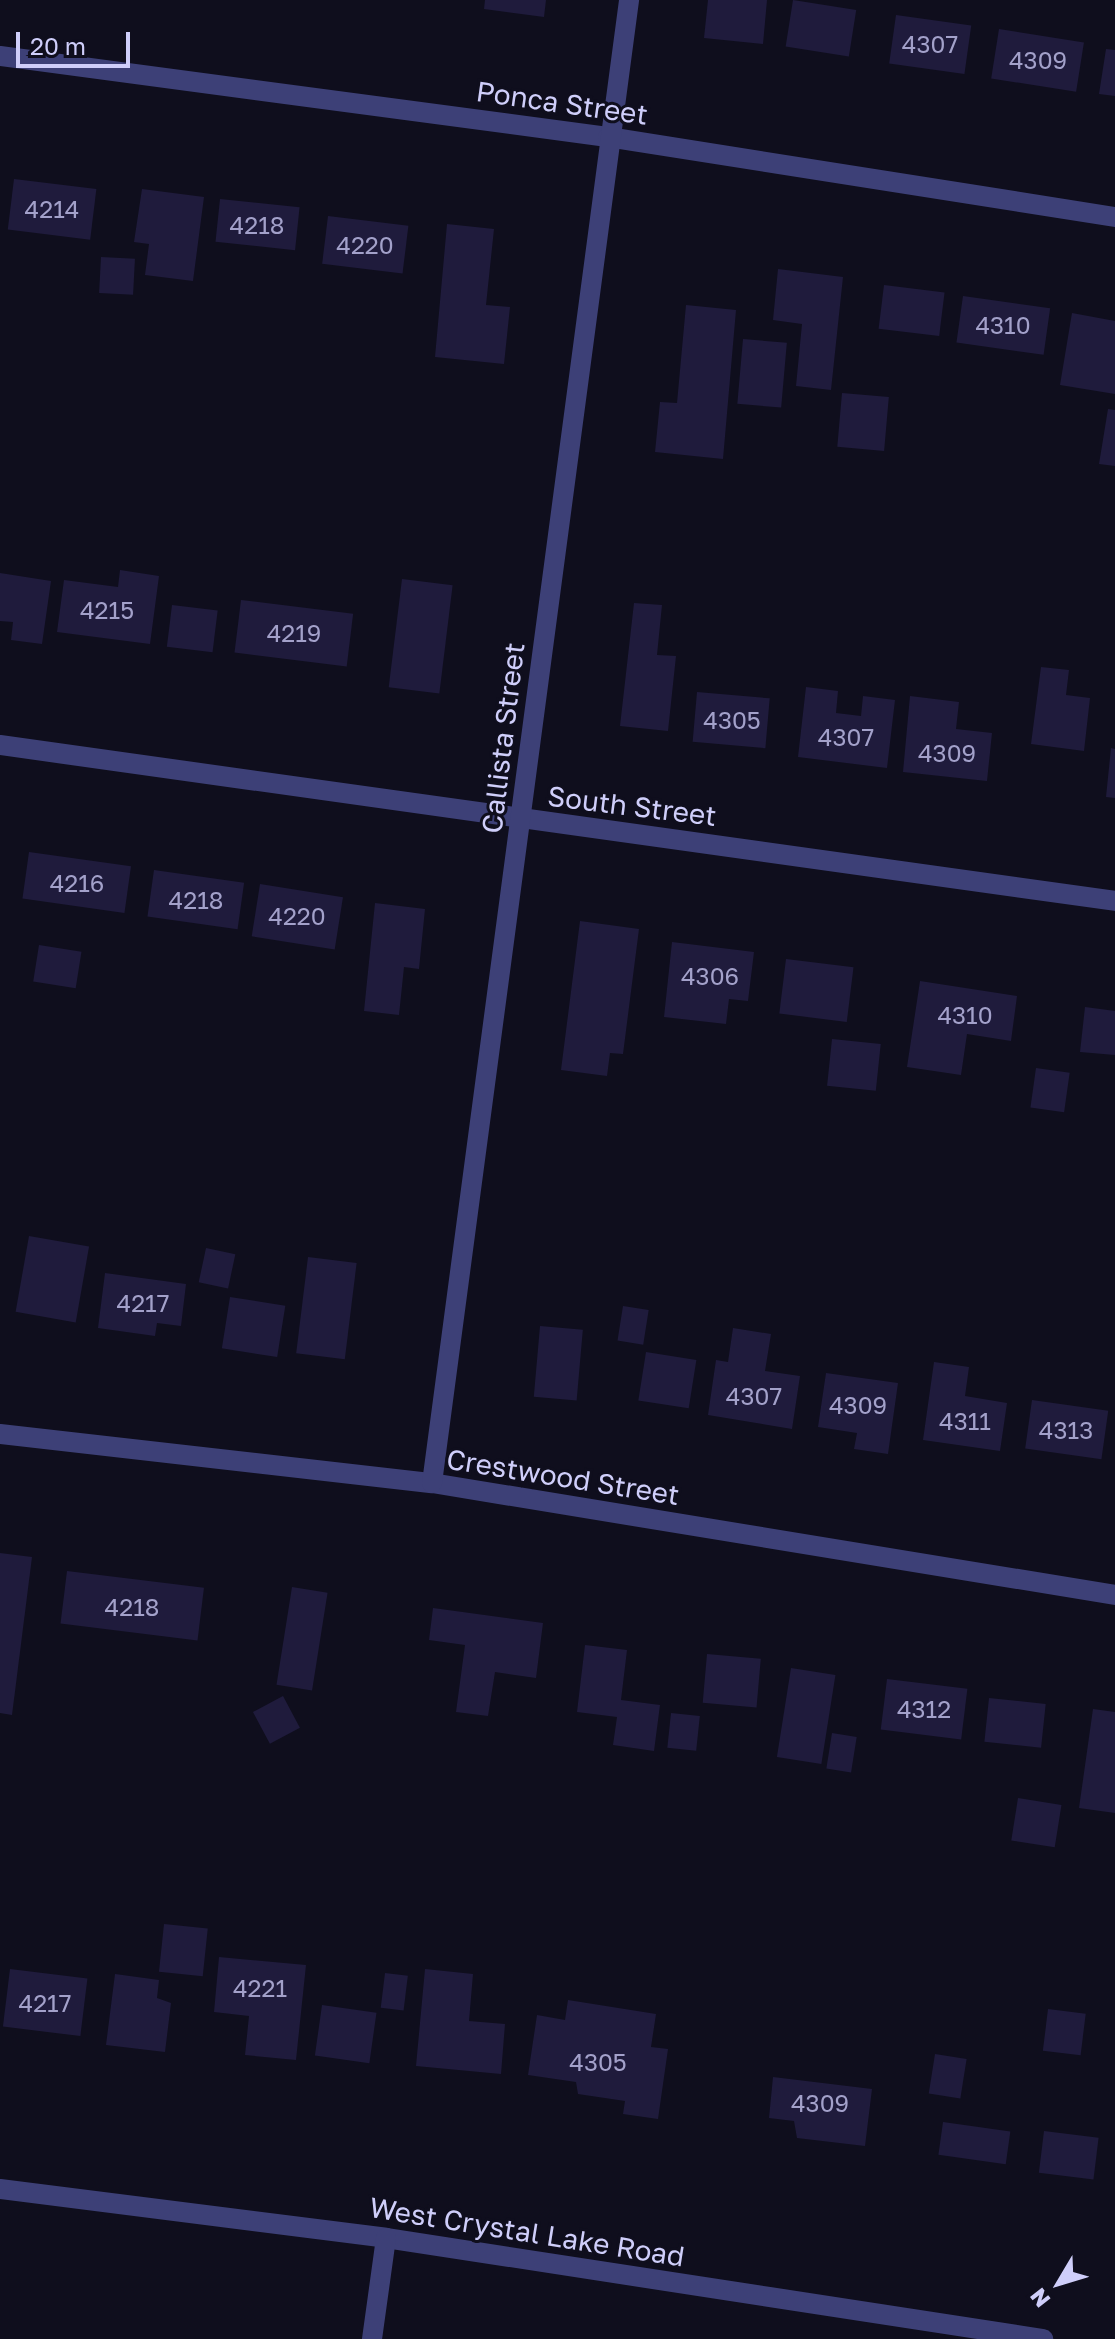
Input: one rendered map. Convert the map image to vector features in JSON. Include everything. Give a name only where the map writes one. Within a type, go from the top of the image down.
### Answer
[{"type":"street","name":"Callista Street","points":[[432,1483],[608,137],[629,0]]},
{"type":"street","name":"Ponca Street","points":[[0,56],[608,137],[1115,217]]},
{"type":"street","name":"South Street","points":[[0,745],[520,821],[1115,901]]},
{"type":"street","name":"Crestwood Street","points":[[0,1434],[432,1483],[1115,1595]]},
{"type":"street","name":"West Crystal Lake Road","points":[[0,2189],[386,2238],[1043,2339]]},
{"type":"street","points":[[372,2339],[386,2238]]},
{"type":"building","points":[[485,0],[546,0],[544,17],[484,9]]},
{"type":"building","points":[[708,0],[767,0],[763,44],[704,38]]},
{"type":"building","points":[[793,0],[856,10],[849,56],[786,46]]},
{"type":"building","points":[[896,15],[971,26],[964,74],[889,64]]},
{"type":"building","points":[[999,29],[1084,42],[1076,92],[991,78]]},
{"type":"building","points":[[1106,49],[1115,50],[1115,96],[1099,94]]},
{"type":"building","points":[[14,179],[96,189],[90,240],[8,230]]},
{"type":"building","points":[[142,189],[204,197],[193,281],[145,275],[149,244],[134,242]]},
{"type":"building","points":[[220,199],[300,207],[295,250],[216,242]]},
{"type":"building","points":[[328,216],[408,226],[403,274],[322,264]]},
{"type":"building","points":[[447,224],[494,229],[486,305],[510,307],[504,364],[435,357]]},
{"type":"building","points":[[101,257],[135,259],[133,295],[99,293]]},
{"type":"building","points":[[778,269],[843,277],[831,390],[796,386],[802,324],[773,320]]},
{"type":"building","points":[[884,285],[945,292],[939,336],[879,329]]},
{"type":"building","points":[[963,296],[1050,308],[1044,355],[956,343]]},
{"type":"building","points":[[686,305],[736,310],[723,459],[655,452],[660,402],[677,403]]},
{"type":"building","points":[[1072,313],[1115,321],[1115,394],[1060,385]]},
{"type":"building","points":[[743,339],[787,343],[781,408],[737,404]]},
{"type":"building","points":[[842,393],[889,397],[884,451],[837,447]]},
{"type":"building","points":[[1108,409],[1115,410],[1115,466],[1099,464]]},
{"type":"building","points":[[120,570],[159,576],[150,644],[57,632],[64,580],[118,587]]},
{"type":"building","points":[[0,573],[51,581],[42,644],[11,640],[13,622],[0,621]]},
{"type":"building","points":[[402,579],[453,585],[439,693],[389,687]]},
{"type":"building","points":[[241,600],[353,614],[347,666],[235,653]]},
{"type":"building","points":[[634,603],[662,605],[657,655],[676,656],[668,731],[620,726]]},
{"type":"building","points":[[172,605],[218,611],[213,652],[167,647]]},
{"type":"building","points":[[1041,667],[1069,670],[1066,695],[1090,698],[1084,751],[1031,744]]},
{"type":"building","points":[[806,687],[838,691],[836,713],[861,716],[863,696],[895,700],[887,768],[798,757]]},
{"type":"building","points":[[697,692],[770,698],[765,748],[693,742]]},
{"type":"building","points":[[910,696],[959,702],[956,729],[992,733],[987,781],[903,772]]},
{"type":"building","points":[[1111,748],[1115,749],[1115,798],[1106,797]]},
{"type":"building","points":[[29,852],[131,866],[124,913],[22,899]]},
{"type":"building","points":[[154,870],[244,883],[238,929],[147,917]]},
{"type":"building","points":[[260,884],[343,897],[335,949],[252,936]]},
{"type":"building","points":[[375,903],[425,909],[419,969],[404,967],[399,1015],[364,1011]]},
{"type":"building","points":[[580,921],[639,929],[623,1054],[610,1053],[607,1076],[561,1070]]},
{"type":"building","points":[[672,942],[754,952],[748,1001],[729,999],[726,1024],[664,1017]]},
{"type":"building","points":[[39,945],[81,952],[76,988],[33,982]]},
{"type":"building","points":[[786,959],[853,967],[847,1022],[779,1014]]},
{"type":"building","points":[[920,981],[1017,996],[1011,1041],[967,1034],[961,1075],[907,1067]]},
{"type":"building","points":[[1085,1007],[1115,1011],[1115,1055],[1080,1052]]},
{"type":"building","points":[[832,1039],[881,1044],[876,1091],[827,1086]]},
{"type":"building","points":[[1036,1068],[1070,1073],[1064,1112],[1030,1108]]},
{"type":"building","points":[[29,1236],[89,1247],[76,1322],[16,1312]]},
{"type":"building","points":[[206,1248],[235,1254],[228,1288],[199,1282]]},
{"type":"building","points":[[308,1257],[357,1263],[345,1359],[296,1353]]},
{"type":"building","points":[[105,1273],[186,1284],[181,1326],[157,1323],[155,1336],[98,1328]]},
{"type":"building","points":[[230,1297],[285,1306],[277,1357],[222,1348]]},
{"type":"building","points":[[623,1306],[649,1310],[643,1345],[618,1341]]},
{"type":"building","points":[[540,1326],[583,1330],[577,1400],[534,1397]]},
{"type":"building","points":[[733,1328],[771,1334],[765,1371],[800,1376],[792,1429],[708,1415],[716,1360],[728,1362]]},
{"type":"building","points":[[646,1352],[696,1360],[689,1408],[638,1400]]},
{"type":"building","points":[[934,1362],[969,1367],[965,1396],[1007,1403],[1000,1451],[923,1440]]},
{"type":"building","points":[[826,1373],[898,1383],[888,1454],[854,1449],[857,1433],[818,1427]]},
{"type":"building","points":[[1032,1400],[1108,1411],[1101,1459],[1025,1449]]},
{"type":"building","points":[[0,1553],[32,1557],[12,1715],[0,1713]]},
{"type":"building","points":[[67,1571],[204,1588],[198,1640],[61,1624]]},
{"type":"building","points":[[292,1587],[328,1593],[312,1690],[277,1685]]},
{"type":"building","points":[[433,1608],[543,1623],[536,1678],[495,1672],[488,1716],[456,1712],[465,1645],[429,1640]]},
{"type":"building","points":[[585,1645],[627,1650],[621,1700],[660,1705],[654,1751],[613,1745],[617,1717],[577,1712]]},
{"type":"building","points":[[707,1654],[761,1659],[757,1708],[703,1703]]},
{"type":"building","points":[[791,1668],[835,1675],[821,1764],[777,1757]]},
{"type":"building","points":[[887,1679],[967,1689],[961,1739],[881,1730]]},
{"type":"building","points":[[283,1696],[300,1728],[270,1744],[253,1712]]},
{"type":"building","points":[[989,1698],[1046,1704],[1041,1748],[984,1742]]},
{"type":"building","points":[[1093,1709],[1115,1712],[1115,1813],[1079,1808]]},
{"type":"building","points":[[671,1713],[700,1716],[696,1751],[667,1748]]},
{"type":"building","points":[[832,1733],[857,1737],[851,1772],[826,1769]]},
{"type":"building","points":[[1018,1798],[1061,1805],[1055,1847],[1011,1840]]},
{"type":"building","points":[[164,1924],[208,1929],[203,1976],[159,1972]]},
{"type":"building","points":[[219,1957],[306,1965],[296,2060],[245,2055],[249,2016],[214,2012]]},
{"type":"building","points":[[10,1969],[87,1979],[80,2036],[3,2027]]},
{"type":"building","points":[[425,1969],[473,1974],[469,2021],[505,2024],[501,2074],[416,2066]]},
{"type":"building","points":[[385,1973],[408,1976],[404,2011],[381,2008]]},
{"type":"building","points":[[115,1974],[159,1980],[157,1998],[171,2003],[165,2052],[106,2045]]},
{"type":"building","points":[[568,2000],[656,2014],[651,2047],[668,2049],[658,2119],[623,2114],[625,2101],[578,2094],[576,2082],[528,2075],[537,2015],[565,2020]]},
{"type":"building","points":[[322,2005],[376,2013],[369,2063],[315,2056]]},
{"type":"building","points":[[1048,2009],[1086,2014],[1081,2055],[1043,2051]]},
{"type":"building","points":[[935,2054],[967,2059],[960,2099],[929,2094]]},
{"type":"building","points":[[773,2077],[872,2089],[865,2146],[797,2138],[794,2121],[769,2118]]},
{"type":"building","points":[[943,2122],[1010,2131],[1006,2164],[938,2155]]},
{"type":"building","points":[[1044,2131],[1099,2138],[1093,2179],[1039,2173]]}]
